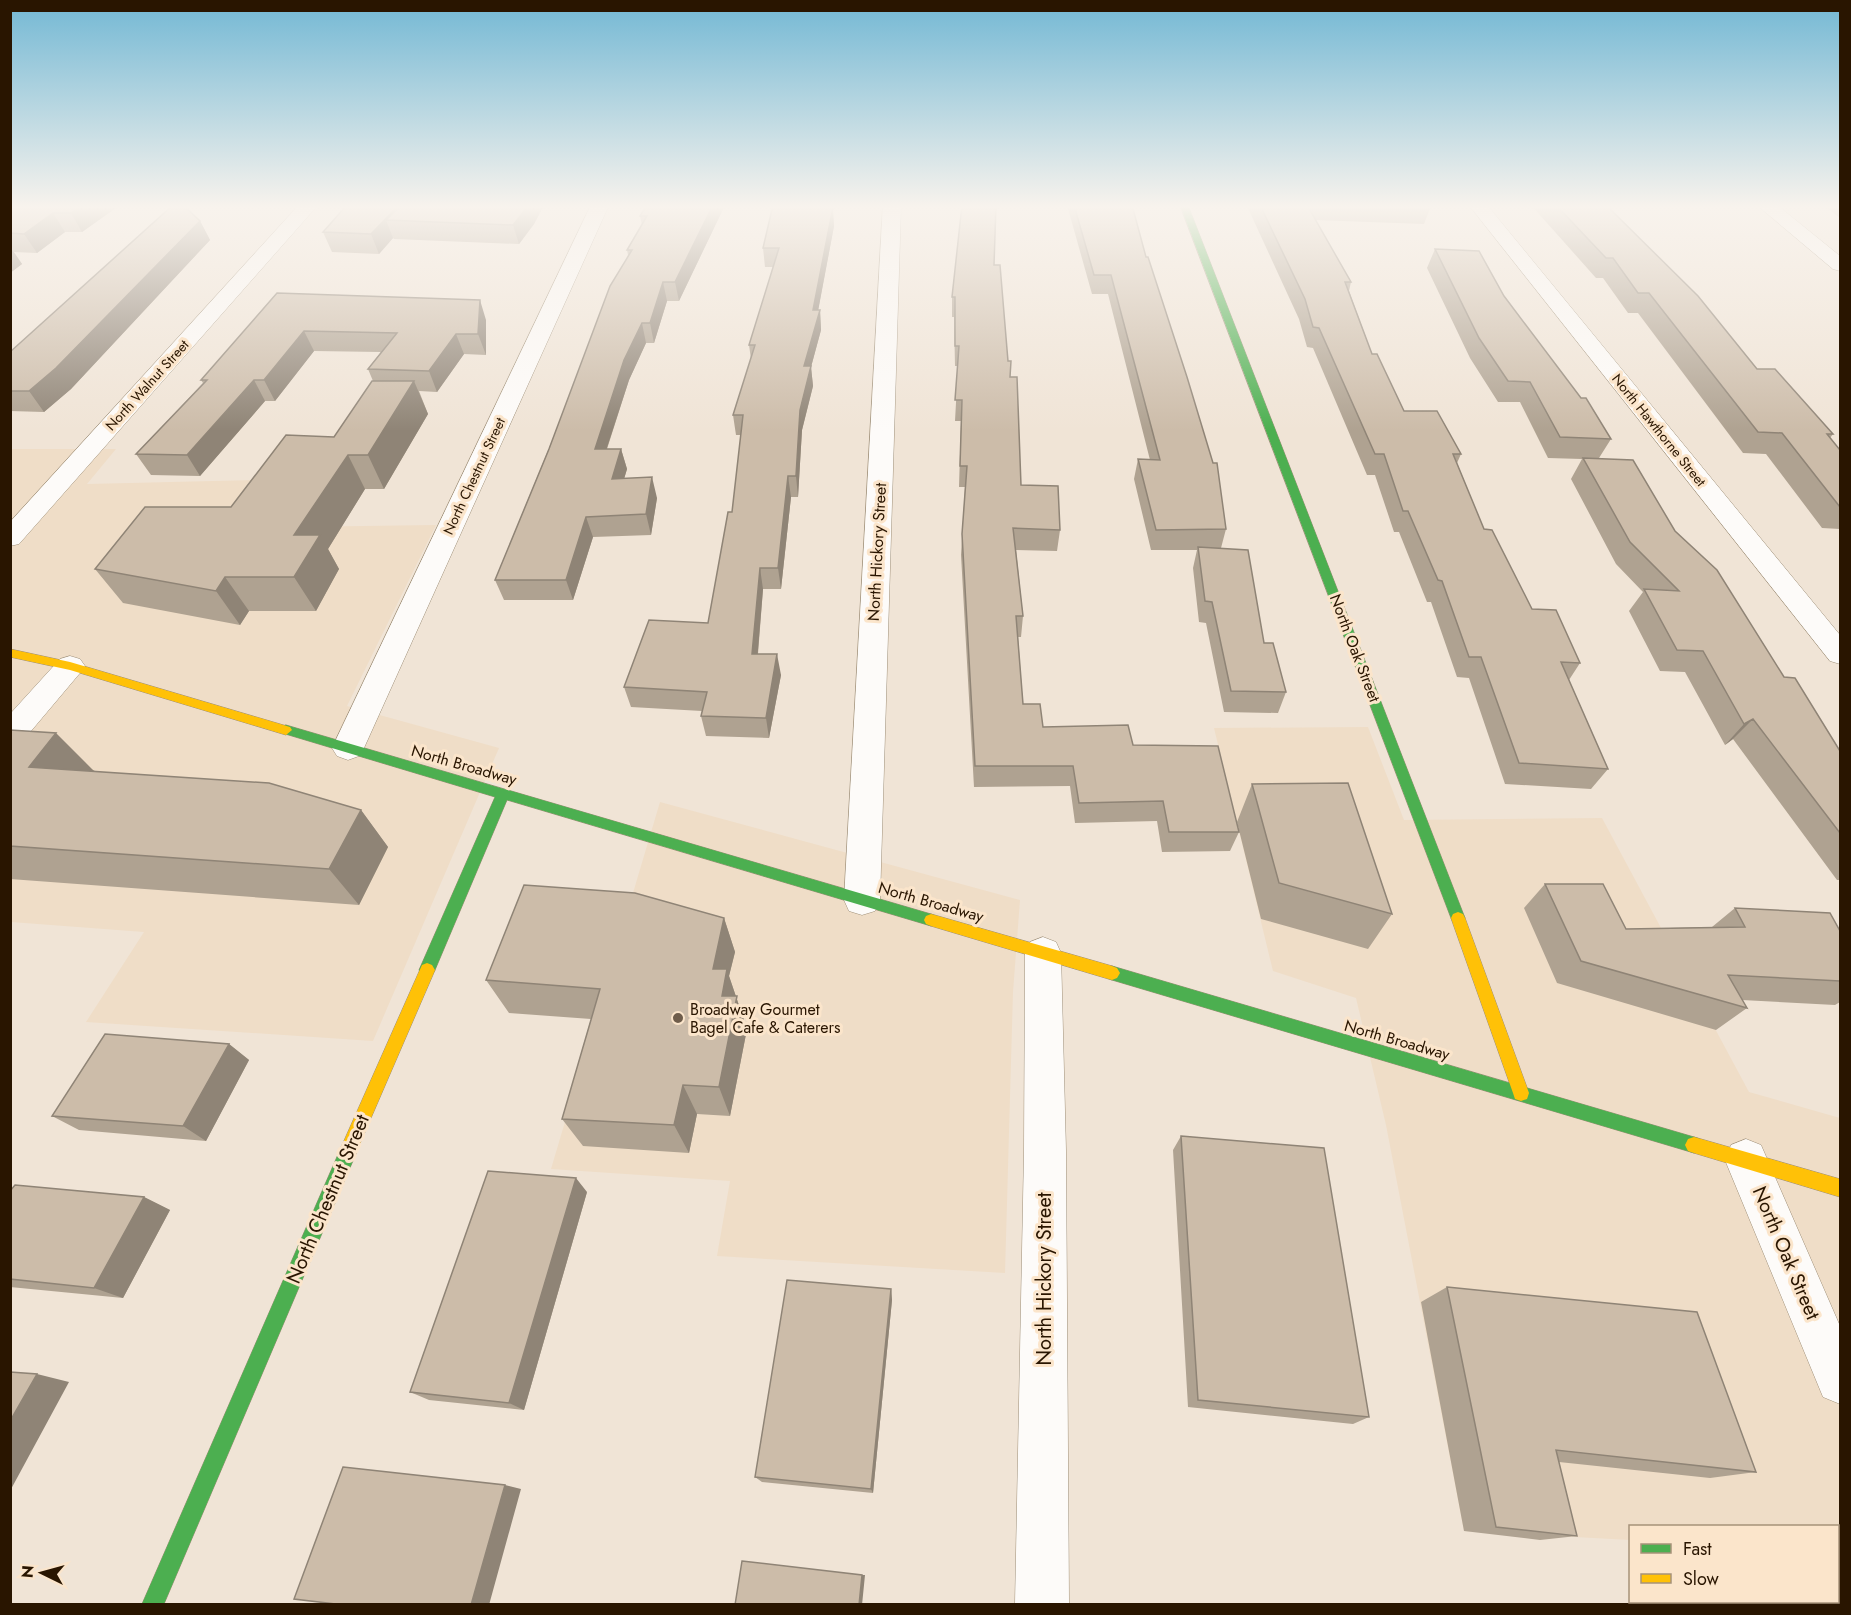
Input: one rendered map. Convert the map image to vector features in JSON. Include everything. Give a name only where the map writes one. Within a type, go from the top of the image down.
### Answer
[{"type":"street","name":"North Walnut Street","points":[[10,538],[241,280]]},
{"type":"street","name":"North Chestnut Street","points":[[348,748],[565,280]]},
{"type":"street","name":"North Hickory Street","points":[[862,900],[889,280]]},
{"type":"street","name":"North Oak Street","points":[[1213,280],[1437,860],[1521,1093]]},
{"type":"street","name":"North Hawthorne Street","points":[[1539,280],[1840,654]]},
{"type":"street","name":"North Broadway","points":[[10,653],[70,666],[1840,1188]]},
{"type":"street","points":[[10,735],[70,666]]},
{"type":"street","name":"North Chestnut Street","points":[[153,1605],[502,794]]},
{"type":"street","name":"North Hickory Street","points":[[1042,1605],[1045,1151],[1043,953]]},
{"type":"street","name":"North Oak Street","points":[[1746,1160],[1840,1380]]},
{"type":"shaded area","points":[[10,449],[116,449],[87,484],[256,480],[225,528],[436,525],[347,706],[499,748],[373,1041],[86,1022],[144,932],[11,922]]},
{"type":"shaded area","points":[[1368,727],[1404,820],[1602,818],[1749,1092],[1840,1118],[1840,1552],[1839,1525],[1629,1525],[1629,1540],[1464,1531],[1386,1125],[1356,998],[1273,971],[1214,728]]},
{"type":"shaded area","points":[[660,802],[1020,900],[1013,992],[1005,1273],[717,1256],[730,1181],[551,1169]]},
{"type":"building","points":[[89,280],[142,280],[56,368],[29,391],[10,391],[10,352]]},
{"type":"building","points":[[613,280],[676,280],[663,282],[650,323],[642,323],[624,360],[595,449],[621,449],[612,479],[652,477],[646,514],[586,517],[566,580],[495,580],[549,449]]},
{"type":"building","points":[[769,280],[819,280],[813,310],[820,310],[804,366],[811,366],[800,410],[796,476],[788,476],[778,568],[760,568],[752,654],[777,654],[766,718],[701,716],[707,692],[624,687],[649,620],[708,623],[728,512],[732,512],[743,415],[733,415],[755,345],[749,345]]},
{"type":"building","points":[[954,280],[1001,280],[1008,361],[1011,361],[1010,377],[1017,377],[1021,485],[1058,486],[1060,530],[1013,528],[1023,616],[1016,616],[1023,704],[1040,704],[1043,727],[1128,725],[1133,745],[1218,746],[1239,832],[1169,832],[1163,801],[1079,803],[1073,766],[975,766],[962,534],[967,466],[960,466],[962,400],[955,400],[959,346],[955,346],[955,297],[952,297]]},
{"type":"building","points":[[1112,280],[1156,280],[1213,463],[1217,463],[1226,529],[1156,530],[1138,459],[1160,460]]},
{"type":"building","points":[[1296,280],[1350,280],[1351,282],[1345,282],[1372,354],[1377,354],[1404,411],[1437,411],[1461,454],[1453,454],[1484,529],[1492,530],[1532,609],[1556,610],[1580,663],[1561,662],[1608,769],[1519,763],[1481,657],[1469,657],[1442,581],[1438,580],[1408,511],[1403,511],[1384,454],[1375,454],[1319,328],[1313,327],[1305,299]]},
{"type":"building","points":[[1451,280],[1495,280],[1504,296],[1581,398],[1586,398],[1611,439],[1560,437],[1530,382],[1508,381],[1479,338]]},
{"type":"building","points":[[1629,280],[1682,280],[1698,296],[1757,369],[1775,369],[1833,434],[1827,434],[1840,450],[1840,507],[1782,433],[1758,432],[1649,293],[1638,293]]},
{"type":"building","points":[[277,293],[480,300],[478,334],[456,334],[429,371],[368,369],[397,333],[304,331],[264,380],[254,380],[187,455],[136,454],[207,380],[201,380]]},
{"type":"building","points":[[372,381],[414,381],[368,455],[348,455],[294,535],[320,535],[294,577],[225,577],[216,591],[95,569],[145,507],[231,507],[286,435],[334,437]]},
{"type":"building","points":[[1583,458],[1633,460],[1675,531],[1717,570],[1784,677],[1795,678],[1840,751],[1840,833],[1753,719],[1744,724],[1703,651],[1677,650],[1644,589],[1679,591],[1630,542]]},
{"type":"building","points":[[1198,547],[1248,550],[1264,643],[1273,643],[1286,692],[1231,691],[1212,602],[1205,601]]},
{"type":"building","points":[[10,730],[56,733],[29,767],[269,783],[361,810],[329,869],[10,846]]},
{"type":"building","points":[[1348,783],[1392,914],[1279,883],[1252,784]]},
{"type":"building","points":[[1545,884],[1603,884],[1626,929],[1745,927],[1735,908],[1830,913],[1840,931],[1840,981],[1728,975],[1747,1008],[1581,961]]},
{"type":"building","points":[[524,885],[635,893],[724,918],[713,969],[727,969],[722,996],[737,996],[719,1087],[683,1085],[674,1125],[562,1119],[600,989],[486,980]]},
{"type":"building","points":[[105,1034],[229,1044],[183,1126],[52,1116]]},
{"type":"building","points":[[1181,1136],[1324,1148],[1369,1417],[1198,1400]]},
{"type":"building","points":[[488,1171],[576,1178],[509,1403],[410,1392]]},
{"type":"building","points":[[15,1185],[144,1197],[94,1288],[10,1279],[10,1191]]},
{"type":"building","points":[[787,1280],[891,1289],[871,1489],[755,1477]]},
{"type":"building","points":[[1447,1287],[1697,1312],[1756,1472],[1556,1450],[1577,1536],[1496,1527]]},
{"type":"building","points":[[10,1372],[37,1374],[10,1421]]},
{"type":"building","points":[[343,1467],[505,1485],[471,1605],[344,1605],[294,1599]]},
{"type":"building","points":[[742,1561],[862,1575],[859,1605],[735,1605]]},
{"type":"traffic: fast","points":[[1213,280],[1458,918]]},
{"type":"traffic: fast","points":[[286,730],[931,920]]},
{"type":"traffic: fast","points":[[427,970],[503,794]]},
{"type":"traffic: fast","points":[[1112,973],[1694,1145]]},
{"type":"traffic: fast","points":[[153,1604],[349,1149]]},
{"type":"traffic: slow","points":[[10,653],[70,666],[286,730]]},
{"type":"traffic: slow","points":[[1458,918],[1521,1093]]},
{"type":"traffic: slow","points":[[931,920],[1112,973]]},
{"type":"traffic: slow","points":[[349,1149],[427,970]]},
{"type":"traffic: slow","points":[[1694,1145],[1840,1188]]},
{"type":"place","name":"Broadway Gourmet Bagel Cafe & Caterers","points":[[678,1018]]}]
